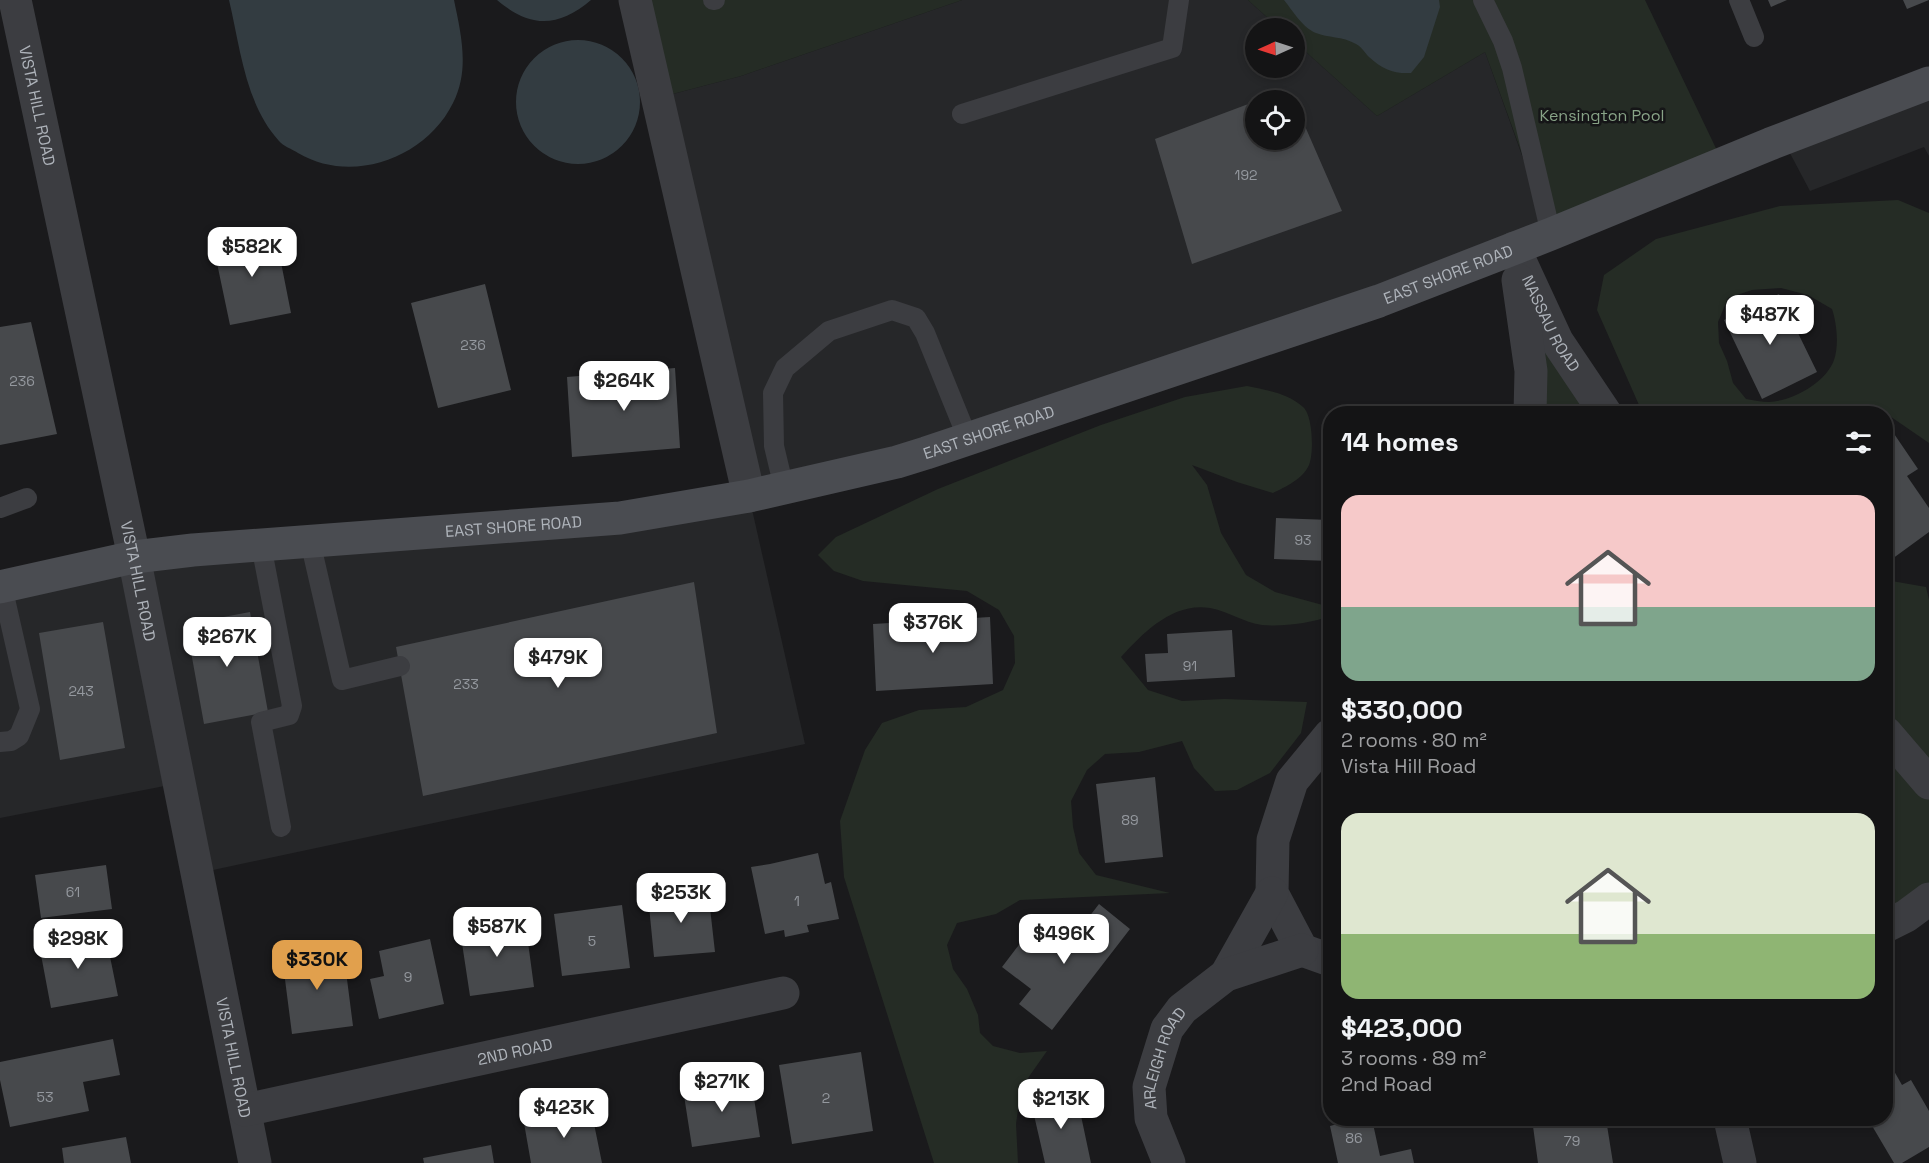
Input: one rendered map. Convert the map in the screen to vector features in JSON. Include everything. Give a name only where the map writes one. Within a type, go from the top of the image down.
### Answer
[{"type":"main road","name":"EAST SHORE ROAD","points":[[1,587],[134,557],[193,550],[620,518],[749,496],[897,462],[1323,321],[1551,234],[1770,144],[1929,83]]},
{"type":"street","name":"VISTA HILL ROAD","points":[[15,0],[134,557],[255,1163]]},
{"type":"street","points":[[635,0],[749,496]]},
{"type":"street","points":[[1514,248],[1530,371],[1530,406]]},
{"type":"street","name":"NASSAU ROAD","points":[[1514,248],[1557,340],[1600,405]]},
{"type":"street","points":[[1893,741],[1929,783]]},
{"type":"street","name":"ARLEIGH ROAD","points":[[1226,975],[1272,893],[1273,840],[1292,781],[1323,743]]},
{"type":"street","name":"ARLEIGH ROAD","points":[[1168,1163],[1151,1118],[1149,1087],[1167,1029],[1182,1009],[1226,975],[1308,947],[1272,893]]},
{"type":"street","points":[[1893,922],[1929,899]]},
{"type":"street","name":"2ND ROAD","points":[[245,1110],[783,993]]},
{"type":"street","points":[[1732,1126],[1740,1163]]},
{"type":"lane","points":[[962,114],[1172,48],[1179,0]]},
{"type":"lane","points":[[1483,0],[1503,41],[1512,68],[1551,234]]},
{"type":"lane","points":[[1739,0],[1754,37]]},
{"type":"lane","points":[[784,488],[774,446],[773,393],[785,368],[829,331],[892,310],[916,318],[925,333],[968,439]]},
{"type":"lane","points":[[0,508],[27,498]]},
{"type":"lane","points":[[310,541],[342,680],[400,666]]},
{"type":"lane","points":[[261,545],[292,706],[289,715],[261,722],[281,827]]},
{"type":"lane","points":[[0,742],[11,741],[19,736],[30,709],[1,587]]},
{"type":"shaded area","points":[[229,0],[454,0],[463,65],[453,103],[441,122],[425,139],[386,161],[364,166],[341,166],[319,162],[298,153],[279,141],[258,110],[245,74]]},
{"type":"shaded area","points":[[497,0],[591,0],[567,16],[544,21],[521,16]]},
{"type":"shaded area","points":[[962,0],[1248,0],[1268,18],[1245,18],[1245,78],[1305,78],[1305,51],[1377,116],[1485,52],[1550,234],[749,496],[805,744],[199,873],[180,783],[0,818],[0,587],[748,496],[665,96],[741,76]]},
{"type":"shaded area","points":[[1284,0],[1439,0],[1440,7],[1424,57],[1411,73],[1394,72],[1384,68],[1351,41],[1311,31],[1305,25],[1305,18],[1298,18]]},
{"type":"shaded area","points":[[578,40],[602,45],[622,58],[635,78],[640,102],[635,126],[622,146],[602,159],[578,164],[554,159],[534,146],[521,126],[516,102],[521,78],[534,58],[554,45]]},
{"type":"shaded area","points":[[1929,86],[1929,156],[1924,147],[1810,191],[1783,140]]},
{"type":"green space","points":[[645,0],[962,0],[741,76],[665,96]]},
{"type":"green space","name":"Kensington Pool","points":[[1248,0],[1645,0],[1723,163],[1551,234],[1485,52],[1377,116],[1305,51],[1305,18],[1268,18]]},
{"type":"green space","points":[[1898,200],[1929,213],[1929,443],[1893,418],[1893,406],[1639,406],[1597,310],[1604,275],[1656,239],[1780,206]],"holes":[[[1781,288],[1808,295],[1832,309],[1836,328],[1836,354],[1824,376],[1798,394],[1778,401],[1746,399],[1733,383],[1719,343],[1718,322],[1728,298],[1752,290]]]},
{"type":"green space","points":[[1514,248],[1602,406],[1529,406]]},
{"type":"green space","points":[[1247,386],[1284,395],[1297,402],[1306,411],[1311,426],[1312,444],[1309,465],[1293,482],[1273,493],[1192,465],[1207,485],[1221,533],[1246,575],[1275,592],[1323,605],[1323,618],[1288,625],[1256,624],[1210,608],[1196,607],[1172,614],[1160,621],[1121,657],[1148,690],[1182,701],[1224,699],[1307,702],[1301,733],[1270,773],[1237,790],[1215,791],[1194,768],[1182,741],[1139,752],[1105,754],[1087,770],[1071,801],[1073,827],[1079,853],[1096,875],[1170,893],[1020,900],[996,914],[957,923],[947,945],[953,969],[967,989],[978,1015],[980,1033],[993,1046],[1020,1053],[1047,1051],[1021,1088],[1016,1124],[1018,1163],[934,1163],[844,877],[840,821],[865,750],[882,723],[919,710],[966,707],[1003,690],[1015,663],[1014,636],[999,610],[967,591],[863,581],[834,571],[818,555],[836,537],[938,489],[1101,425],[1185,397]]},
{"type":"green space","points":[[1893,581],[1926,587],[1929,600],[1929,883],[1907,907],[1893,915],[1893,733],[1902,730],[1893,719]]},
{"type":"building","points":[[1768,0],[1787,0],[1771,7]]},
{"type":"building","points":[[1903,0],[1929,0],[1907,9]]},
{"type":"building","points":[[1245,105],[1245,150],[1305,150],[1305,126],[1342,211],[1192,264],[1155,139]]},
{"type":"building","points":[[275,232],[291,313],[230,325],[213,244]]},
{"type":"building","points":[[485,284],[511,390],[438,408],[411,303]]},
{"type":"building","points":[[1779,294],[1817,372],[1762,399],[1724,320]]},
{"type":"building","points":[[31,322],[57,434],[0,445],[0,327]]},
{"type":"building","points":[[675,368],[680,448],[572,457],[567,377]]},
{"type":"building","points":[[1893,432],[1918,469],[1907,476],[1929,508],[1929,532],[1893,558]]},
{"type":"building","points":[[1276,518],[1323,520],[1323,561],[1274,559]]},
{"type":"building","points":[[694,582],[717,733],[423,796],[396,647]]},
{"type":"building","points":[[250,612],[268,712],[204,724],[186,624]]},
{"type":"building","points":[[990,617],[993,684],[876,691],[873,624]]},
{"type":"building","points":[[103,622],[125,748],[60,760],[39,633]]},
{"type":"building","points":[[1232,630],[1235,677],[1147,682],[1145,654],[1168,653],[1167,634]]},
{"type":"building","points":[[1155,777],[1163,857],[1105,863],[1096,784]]},
{"type":"building","points":[[818,853],[825,884],[831,882],[839,919],[807,925],[809,932],[785,937],[784,930],[765,934],[751,867]]},
{"type":"building","points":[[106,865],[112,909],[41,918],[35,875]]},
{"type":"building","points":[[708,890],[715,952],[654,957],[648,896]]},
{"type":"building","points":[[1099,904],[1130,929],[1052,1030],[1019,1004],[1031,989],[1002,967],[1031,929],[1061,953]]},
{"type":"building","points":[[622,905],[630,968],[562,976],[554,914]]},
{"type":"building","points":[[525,920],[534,987],[470,996],[460,930]]},
{"type":"building","points":[[105,932],[118,996],[51,1008],[39,944]]},
{"type":"building","points":[[430,939],[444,1004],[379,1019],[370,979],[384,976],[379,951]]},
{"type":"building","points":[[343,948],[353,1026],[292,1034],[282,956]]},
{"type":"building","points":[[113,1039],[120,1075],[83,1082],[89,1111],[10,1127],[0,1080],[0,1062]]},
{"type":"building","points":[[861,1052],[873,1131],[792,1144],[779,1065]]},
{"type":"building","points":[[1893,1069],[1902,1085],[1911,1080],[1929,1111],[1929,1147],[1902,1163],[1894,1163],[1872,1126],[1893,1126]]},
{"type":"building","points":[[751,1079],[760,1137],[692,1147],[683,1089]]},
{"type":"building","points":[[1076,1092],[1091,1163],[1045,1163],[1031,1102]]},
{"type":"building","points":[[591,1109],[602,1163],[531,1163],[524,1123]]},
{"type":"building","points":[[1330,1126],[1374,1126],[1380,1156],[1411,1149],[1414,1163],[1338,1163]]},
{"type":"building","points":[[1533,1126],[1607,1126],[1613,1163],[1538,1163]]},
{"type":"building","points":[[126,1137],[131,1163],[64,1163],[62,1148]]},
{"type":"building","points":[[491,1145],[494,1163],[424,1163],[423,1158]]}]
